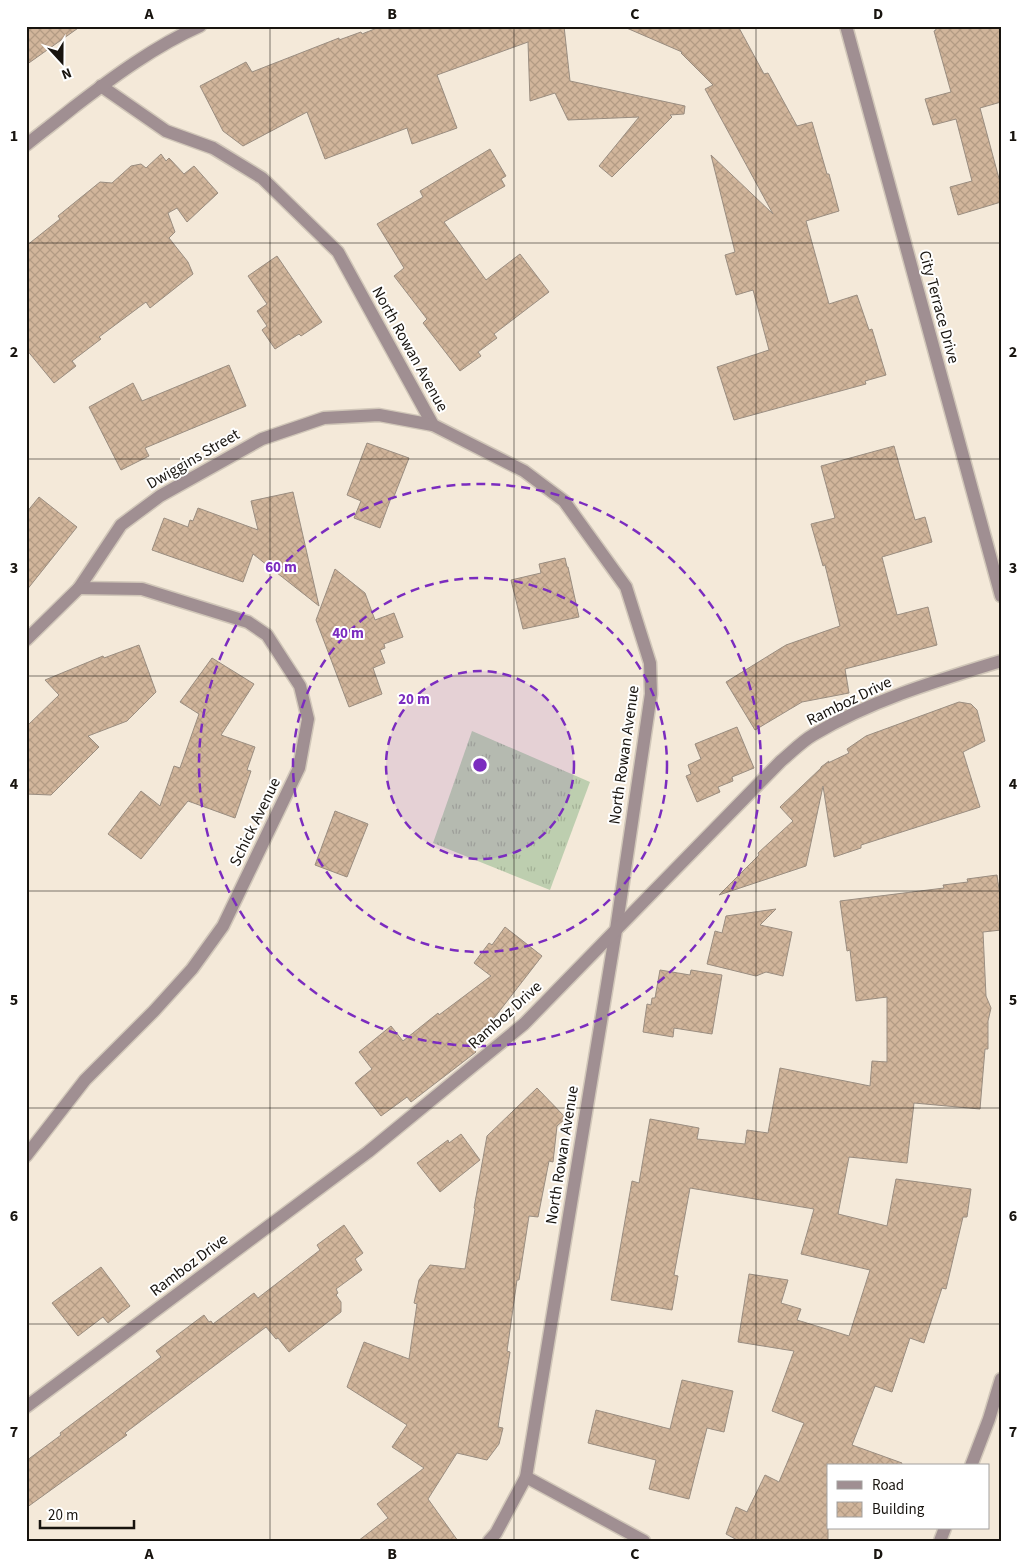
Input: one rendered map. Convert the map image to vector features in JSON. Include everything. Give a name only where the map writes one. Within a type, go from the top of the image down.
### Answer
[{"type":"street","points":[[26,145],[102,86],[144,57],[200,26]]},
{"type":"street","name":"City Terrace Drive","points":[[846,26],[1001,596]]},
{"type":"street","name":"North Rowan Avenue","points":[[102,86],[166,131],[213,148],[262,178],[338,252],[433,425],[524,471],[564,500],[626,587],[650,663],[651,694],[616,930],[526,1477],[496,1533],[489,1541]]},
{"type":"street","name":"Dwiggins Street","points":[[26,640],[79,588],[121,525],[160,496],[262,439],[324,418],[379,415],[433,425]]},
{"type":"street","name":"Schick Avenue","points":[[26,1156],[85,1080],[154,1011],[192,969],[223,926],[300,768],[308,719],[300,686],[267,635],[248,622],[142,589],[79,588]]},
{"type":"street","name":"Ramboz Drive","points":[[26,1407],[368,1152],[524,1024],[781,761],[812,736],[869,706],[925,684],[1001,660]]},
{"type":"street","points":[[972,1464],[989,1419],[1001,1378]]},
{"type":"street","points":[[526,1477],[644,1541]]},
{"type":"green space","points":[[472,731],[590,782],[550,890],[433,843]]},
{"type":"building","points":[[26,26],[81,26],[26,65]]},
{"type":"building","points":[[382,26],[564,26],[570,81],[685,106],[684,114],[670,115],[672,117],[612,177],[599,166],[639,117],[568,120],[555,93],[530,101],[528,42],[437,75],[457,128],[412,144],[407,128],[325,159],[307,112],[243,146],[223,131],[200,86],[246,62],[252,72],[339,38],[339,40],[361,32],[362,34]]},
{"type":"building","points":[[622,26],[738,26],[764,74],[768,73],[797,126],[812,122],[839,211],[806,221],[829,304],[857,295],[869,330],[872,329],[886,375],[865,381],[866,384],[734,420],[717,367],[769,350],[753,290],[736,295],[725,255],[735,252],[711,155],[773,214],[705,89],[713,85],[682,52]]},
{"type":"building","points":[[935,26],[1001,26],[1001,102],[980,108],[1001,186],[1001,202],[958,215],[950,187],[972,181],[956,119],[933,125],[925,99],[951,92],[934,31],[936,30]]},
{"type":"building","points":[[490,149],[506,176],[501,179],[505,186],[444,222],[486,280],[520,254],[549,292],[494,334],[497,338],[478,352],[481,356],[460,371],[423,323],[427,319],[394,276],[404,268],[377,224],[423,197],[420,191]]},
{"type":"building","points":[[161,154],[166,161],[169,158],[184,174],[194,166],[218,193],[187,222],[177,208],[168,213],[175,232],[169,238],[188,262],[193,274],[150,308],[146,302],[99,337],[101,339],[72,361],[76,366],[54,383],[26,349],[26,246],[60,219],[58,216],[100,182],[112,183],[131,166],[141,164],[146,168]]},
{"type":"building","points":[[277,256],[322,322],[301,336],[299,334],[275,349],[262,330],[267,326],[257,311],[267,304],[248,276]]},
{"type":"building","points":[[229,365],[246,406],[145,448],[149,456],[121,470],[89,407],[133,383],[142,401]]},
{"type":"building","points":[[367,443],[409,458],[380,528],[354,518],[361,501],[347,495]]},
{"type":"building","points":[[894,446],[915,520],[925,517],[932,542],[882,557],[897,615],[928,607],[937,645],[845,669],[849,693],[802,702],[755,730],[726,682],[786,645],[840,626],[825,565],[823,566],[811,524],[835,518],[821,466]]},
{"type":"building","points":[[293,492],[319,606],[253,554],[243,582],[152,550],[164,518],[188,527],[190,520],[193,521],[198,508],[258,530],[251,501]]},
{"type":"building","points":[[39,497],[77,527],[26,591],[26,513]]},
{"type":"building","points":[[565,558],[579,617],[523,629],[511,580],[541,573],[539,564]]},
{"type":"building","points":[[335,569],[365,593],[375,620],[394,613],[403,637],[384,644],[385,648],[380,650],[385,663],[373,668],[382,694],[349,707],[316,620]]},
{"type":"building","points":[[139,645],[156,692],[127,721],[88,736],[99,747],[51,795],[26,794],[26,727],[59,695],[45,680],[103,656],[104,658]]},
{"type":"building","points":[[212,658],[254,684],[221,735],[255,747],[247,770],[251,771],[235,818],[188,801],[141,859],[108,834],[141,791],[160,806],[174,766],[180,768],[199,714],[180,702]]},
{"type":"building","points":[[959,702],[971,704],[977,710],[985,741],[963,752],[980,807],[861,845],[861,848],[834,857],[823,786],[806,866],[719,895],[759,855],[758,853],[793,821],[780,807],[821,767],[829,761],[828,763],[849,753],[847,749],[866,736]]},
{"type":"building","points":[[737,727],[754,768],[732,777],[733,781],[718,787],[720,792],[697,802],[686,776],[691,774],[688,765],[701,759],[695,744]]},
{"type":"building","points":[[335,811],[368,824],[347,877],[315,865]]},
{"type":"building","points":[[997,875],[1001,903],[1001,930],[983,932],[986,996],[991,1008],[988,1021],[988,1049],[985,1049],[980,1109],[914,1103],[907,1163],[849,1157],[838,1214],[887,1226],[896,1179],[971,1189],[967,1217],[963,1217],[946,1289],[942,1288],[924,1343],[910,1338],[892,1392],[875,1386],[852,1445],[902,1464],[827,1464],[828,1541],[739,1541],[726,1534],[736,1507],[747,1512],[765,1475],[779,1482],[804,1423],[772,1411],[794,1351],[738,1342],[749,1274],[788,1280],[781,1303],[801,1309],[797,1320],[849,1336],[870,1270],[801,1254],[814,1209],[690,1188],[674,1275],[678,1276],[672,1310],[611,1300],[632,1181],[639,1183],[650,1119],[699,1128],[697,1139],[745,1144],[747,1130],[768,1133],[780,1068],[870,1086],[872,1061],[887,1062],[887,997],[856,1001],[850,950],[847,951],[840,901],[944,888],[943,885],[968,882],[967,879]]},
{"type":"building","points":[[776,909],[760,925],[792,932],[783,976],[766,972],[756,976],[707,964],[715,931],[722,933],[726,916]]},
{"type":"building","points":[[505,927],[542,956],[481,1035],[483,1037],[471,1046],[476,1052],[411,1102],[407,1097],[381,1116],[355,1083],[372,1069],[359,1052],[391,1026],[403,1041],[438,1013],[439,1015],[491,976],[474,963],[489,943],[492,945]]},
{"type":"building","points":[[660,970],[690,975],[691,970],[722,975],[712,1034],[674,1028],[673,1037],[643,1032],[647,1004],[651,1005],[652,998],[655,998]]},
{"type":"building","points":[[537,1088],[566,1118],[557,1126],[553,1162],[549,1161],[538,1217],[529,1216],[519,1280],[517,1280],[507,1351],[510,1352],[498,1427],[503,1428],[499,1444],[487,1460],[457,1453],[428,1499],[458,1541],[358,1541],[388,1518],[377,1504],[424,1468],[392,1447],[407,1425],[347,1387],[364,1342],[409,1359],[417,1304],[414,1303],[419,1280],[430,1265],[465,1269],[487,1136]]},
{"type":"building","points":[[461,1134],[480,1160],[440,1192],[417,1163],[448,1140],[449,1143]]},
{"type":"building","points":[[344,1225],[363,1253],[355,1259],[362,1270],[336,1289],[338,1293],[336,1295],[341,1302],[341,1312],[289,1352],[266,1327],[125,1433],[127,1435],[26,1508],[26,1461],[161,1357],[156,1351],[204,1315],[213,1324],[254,1293],[258,1298],[320,1250],[317,1245]]},
{"type":"building","points":[[101,1267],[130,1306],[108,1323],[103,1317],[78,1336],[52,1303]]},
{"type":"building","points":[[682,1380],[733,1391],[724,1432],[707,1428],[689,1499],[649,1489],[656,1460],[588,1443],[596,1410],[670,1429]]}]
